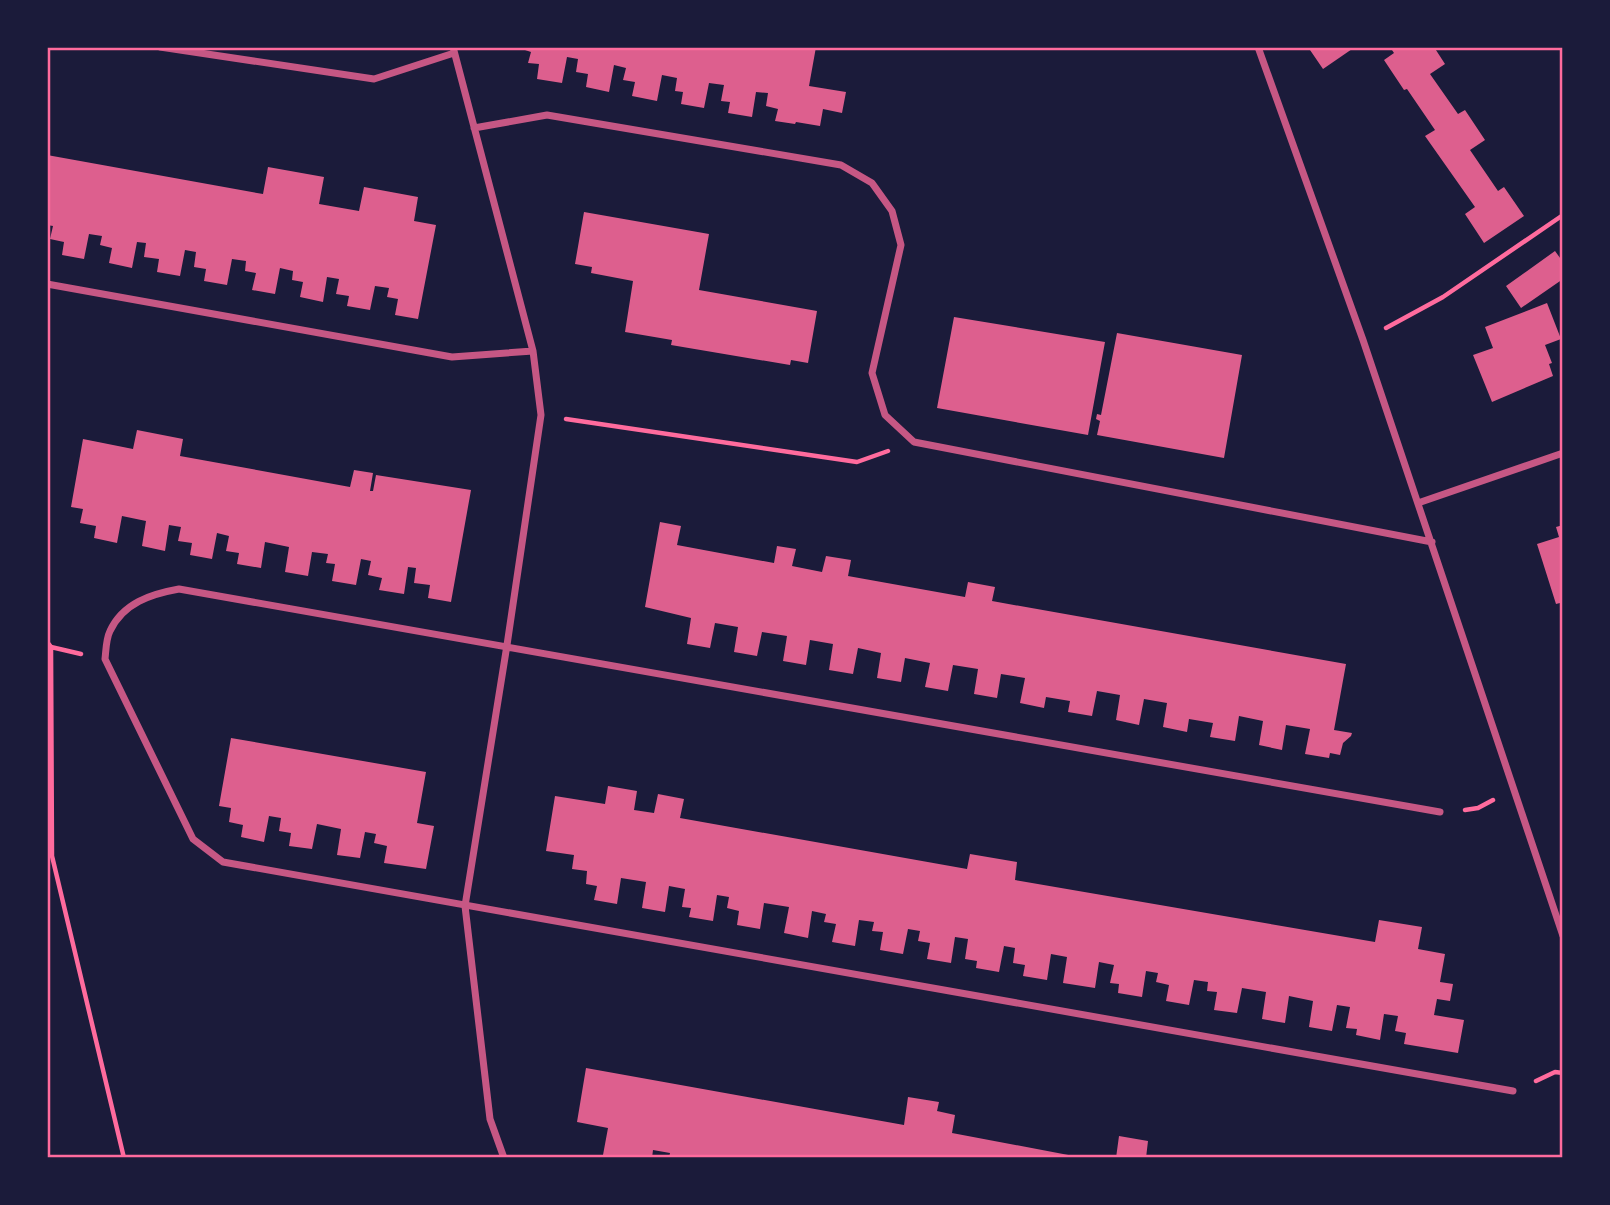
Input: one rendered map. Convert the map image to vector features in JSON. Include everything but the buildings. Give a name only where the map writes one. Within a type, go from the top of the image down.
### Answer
[{"type":"street","points":[[160,47],[374,79],[453,50],[533,351],[541,415],[508,645],[465,906],[490,1119],[504,1158]]},
{"type":"street","points":[[1258,47],[1363,340],[1563,936]]},
{"type":"street","points":[[474,128],[547,115],[841,164],[872,183],[892,211],[901,245],[872,373],[886,415],[914,442],[1432,542]]},
{"type":"street","points":[[47,284],[453,357],[533,351]]},
{"type":"street","points":[[1418,503],[1563,453]]},
{"type":"street","points":[[1440,812],[508,645],[179,589],[153,594],[126,608],[109,632],[105,659],[193,839],[223,862],[1513,1091]]},
{"type":"path","points":[[1363,340],[1443,297],[1563,215]]},
{"type":"path","points":[[541,415],[856,462],[914,442]]},
{"type":"path","points":[[47,642],[51,648],[52,856],[124,1158]]},
{"type":"path","points":[[1440,812],[1478,808],[1515,789]]}]
